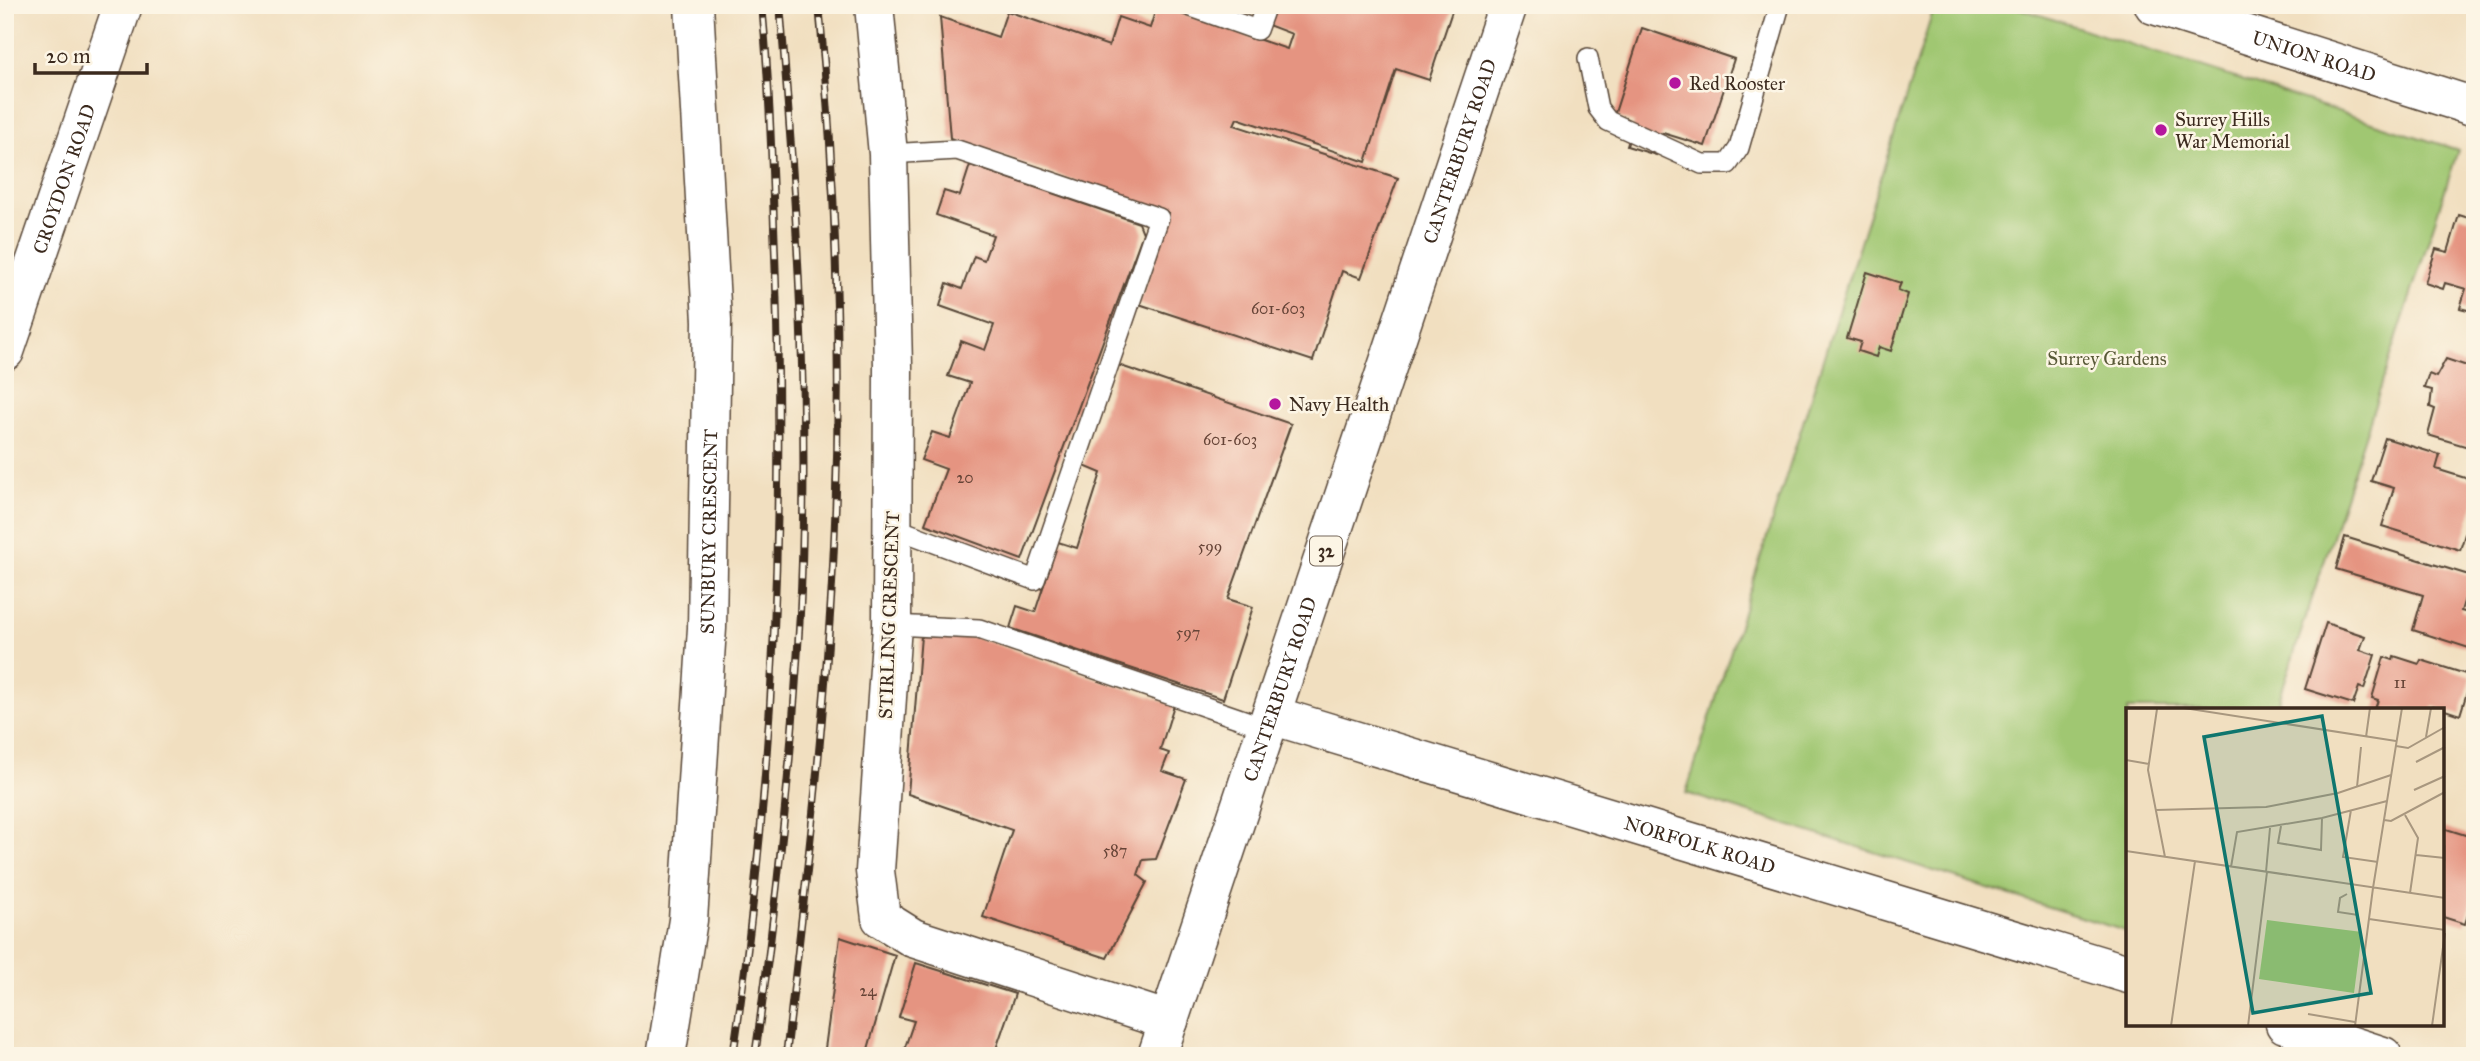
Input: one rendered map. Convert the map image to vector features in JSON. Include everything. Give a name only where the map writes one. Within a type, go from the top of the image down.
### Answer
[{"type":"street","name":"CROYDON ROAD","points":[[5,351],[123,5]]},
{"type":"street","name":"SUNBURY CRESCENT","points":[[666,1056],[688,920],[707,628],[712,321],[694,5]]},
{"type":"street","name":"STIRLING CRESCENT","points":[[874,5],[888,154],[892,527],[892,625],[875,871],[881,918],[913,938],[1163,1039]]},
{"type":"street","name":"CANTERBURY ROAD","points":[[1163,1039],[1508,5]]},
{"type":"street","name":"UNION ROAD","points":[[2154,5],[2475,107]]},
{"type":"street","name":"NORFOLK ROAD","points":[[1269,721],[2126,973]]},
{"type":"street","points":[[2291,1026],[2383,1056]]},
{"type":"lane","points":[[1186,5],[1257,30],[1266,5]]},
{"type":"lane","points":[[1588,58],[1598,108],[1608,121],[1702,164],[1728,164],[1739,148],[1780,5]]},
{"type":"lane","points":[[888,154],[957,150],[1159,218],[1035,580],[892,527]]},
{"type":"lane","points":[[892,625],[979,629],[1269,721]]},
{"type":"green space","name":"Surrey Gardens","points":[[1935,5],[2009,5],[2458,150],[2276,708],[2126,708],[2126,931],[1686,793]]},
{"type":"building","points":[[1157,5],[1287,49],[1292,34],[1268,25],[1274,5],[1454,5],[1429,80],[1396,69],[1366,162],[1237,118],[1234,125],[1398,178],[1361,278],[1342,271],[1313,361],[1139,304],[1169,213],[950,138],[940,17],[998,37],[1007,11],[1109,46],[1118,17],[1150,28]]},
{"type":"building","points":[[1642,28],[1734,59],[1705,146],[1663,133],[1656,155],[1627,146],[1634,123],[1614,116]]},
{"type":"building","points":[[970,165],[1139,223],[1143,233],[1022,560],[925,524],[946,469],[921,460],[932,432],[950,438],[970,383],[948,376],[961,341],[985,350],[994,325],[940,306],[947,283],[962,289],[974,256],[984,260],[993,235],[936,215],[944,191],[960,196]]},
{"type":"building","points":[[2459,215],[2475,220],[2475,312],[2460,308],[2466,289],[2445,283],[2443,289],[2425,283],[2436,249],[2448,252]]},
{"type":"building","points":[[1867,272],[1901,283],[1898,290],[1908,294],[1891,351],[1879,347],[1876,357],[1858,351],[1861,342],[1847,338]]},
{"type":"building","points":[[2470,356],[2475,357],[2475,449],[2428,435],[2435,409],[2430,407],[2432,390],[2424,388],[2429,374],[2436,377],[2446,359],[2467,366]]},
{"type":"building","points":[[1118,365],[1291,424],[1228,599],[1253,607],[1223,699],[1010,628],[1017,606],[1035,612],[1058,542],[1077,548],[1101,473],[1084,466]]},
{"type":"building","points":[[2385,438],[2440,455],[2436,469],[2475,481],[2475,502],[2460,550],[2382,526],[2394,488],[2371,481]]},
{"type":"building","points":[[2345,537],[2472,576],[2461,611],[2475,615],[2475,650],[2413,630],[2423,595],[2336,569]]},
{"type":"building","points":[[2326,623],[2365,636],[2360,650],[2375,655],[2364,689],[2359,687],[2353,704],[2305,689]]},
{"type":"building","points":[[921,636],[978,638],[1174,705],[1160,750],[1169,753],[1162,771],[1186,779],[1156,859],[1143,860],[1138,875],[1147,882],[1107,958],[983,917],[1012,830],[908,794]]},
{"type":"building","points":[[2394,656],[2419,664],[2421,660],[2472,676],[2460,715],[2433,706],[2375,708],[2378,700],[2372,698],[2384,657],[2393,660]]},
{"type":"building","points":[[2445,829],[2475,838],[2475,893],[2465,924],[2445,918]]},
{"type":"building","points":[[840,937],[895,955],[866,1056],[824,1056]]},
{"type":"building","points":[[916,963],[1015,994],[996,1049],[1015,1056],[902,1056],[914,1021],[899,1017]]},
{"type":"railway","points":[[733,1056],[747,956],[767,756],[777,556],[778,355],[770,130],[762,5]]},
{"type":"railway","points":[[755,1056],[788,779],[797,668],[803,537],[800,309],[780,5]]},
{"type":"railway","points":[[786,1056],[819,750],[836,496],[838,355],[834,215],[819,5]]},
{"type":"place","name":"Red Rooster","points":[[1675,83]]},
{"type":"place","name":"Surrey Hills War Memorial","points":[[2161,130]]},
{"type":"place","name":"Navy Health","points":[[1275,404]]}]
